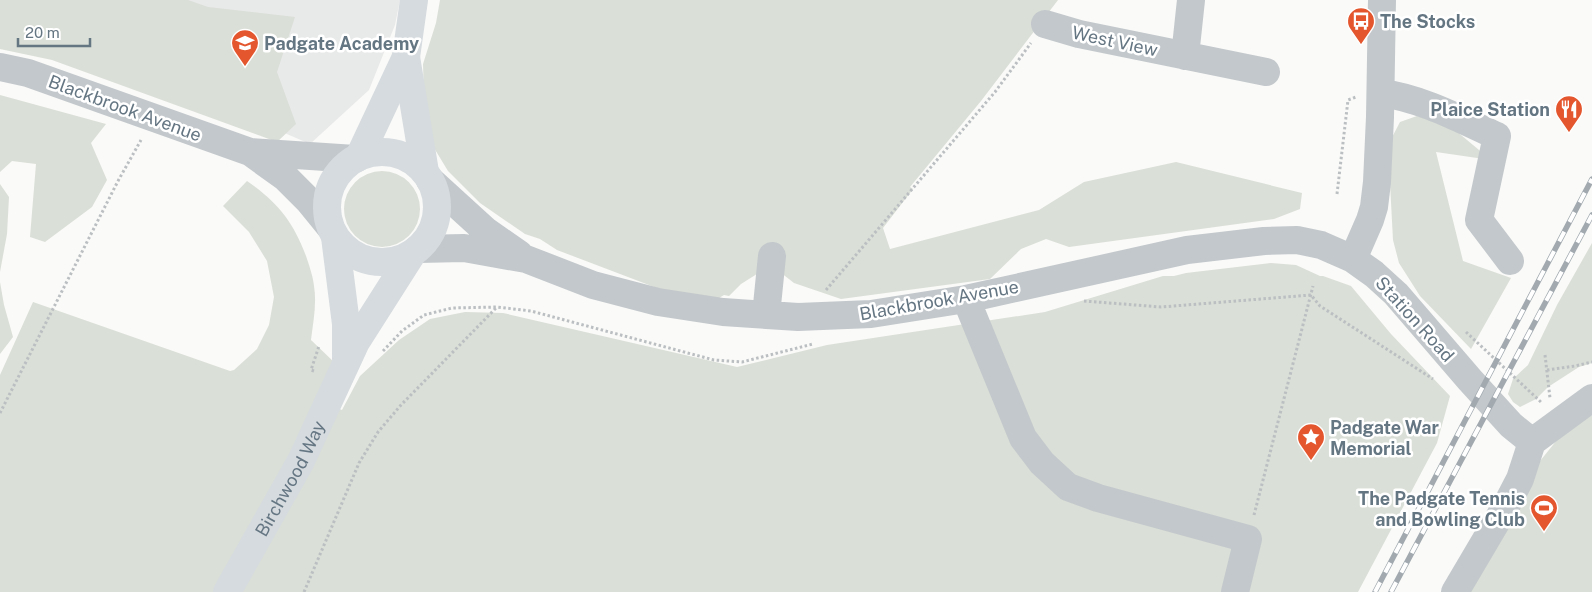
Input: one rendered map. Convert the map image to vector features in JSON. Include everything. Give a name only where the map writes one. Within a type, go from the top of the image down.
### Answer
[{"type":"main road","points":[[357,158],[406,56],[414,0]]},
{"type":"main road","points":[[406,56],[427,176],[436,197],[436,216],[430,234],[415,251],[396,261],[378,262],[361,258],[346,250],[333,232],[327,212],[328,196],[333,181],[343,168],[357,158],[376,152],[394,153],[411,160],[427,176]]},
{"type":"main road","name":"Birchwood Way","points":[[333,232],[346,324],[346,362]]},
{"type":"main road","name":"Birchwood Way","points":[[227,592],[301,461],[356,342],[415,251]]},
{"type":"street","points":[[1185,56],[1191,0]]},
{"type":"street","points":[[1353,259],[1370,220],[1374,207],[1377,182],[1381,93],[1382,0]]},
{"type":"street","name":"West View","points":[[1045,24],[1079,34],[1266,72]]},
{"type":"street","name":"Blackbrook Avenue","points":[[0,67],[28,73],[250,152],[357,158]]},
{"type":"street","points":[[1381,93],[1396,95],[1446,113],[1497,136],[1479,220],[1510,261]]},
{"type":"street","name":"Blackbrook Avenue","points":[[250,152],[286,178],[308,200],[333,232]]},
{"type":"street","name":"Blackbrook Avenue","points":[[427,176],[486,231],[526,259]]},
{"type":"street","name":"Blackbrook Avenue","points":[[415,251],[464,248],[526,259],[593,286],[658,302],[723,312],[798,317],[871,314],[966,299],[1187,250],[1264,241],[1297,240],[1321,245],[1353,259]]},
{"type":"street","points":[[766,315],[772,256]]},
{"type":"street","name":"Station Road","points":[[1353,259],[1374,274],[1396,294],[1510,425],[1532,442]]},
{"type":"street","points":[[966,299],[1024,438],[1042,463],[1068,487],[1098,498],[1248,538],[1234,592]]},
{"type":"street","points":[[1455,592],[1508,504],[1520,479],[1532,442],[1592,398]]},
{"type":"path","points":[[824,297],[827,290],[995,92],[1045,24]]},
{"type":"path","points":[[1337,194],[1348,100],[1369,94],[1381,93]]},
{"type":"path","points":[[0,413],[118,181],[153,118]]},
{"type":"path","points":[[1248,538],[1314,286]]},
{"type":"path","points":[[1078,300],[1161,307],[1311,295]]},
{"type":"path","points":[[1311,295],[1320,306],[1436,380]]},
{"type":"path","points":[[304,592],[359,463],[378,432],[401,405],[497,307]]},
{"type":"path","points":[[379,356],[402,331],[424,315],[452,308],[497,307],[531,311],[714,360],[742,362],[814,344]]},
{"type":"path","points":[[1466,332],[1542,403]]},
{"type":"path","points":[[311,370],[321,339]]},
{"type":"path","points":[[1545,355],[1550,402]]},
{"type":"path","points":[[1547,370],[1592,362]]},
{"type":"shaded area","name":"Padgate Academy","points":[[0,0],[400,0],[395,25],[369,90],[310,144],[192,93]]},
{"type":"shaded area","name":"Padgate Academy","points":[[0,0],[188,0],[208,7],[295,17],[277,72],[296,124],[277,142],[52,60],[0,49]]},
{"type":"shaded area","points":[[440,0],[1058,0],[981,101],[910,187],[913,189],[883,228],[890,249],[1039,210],[1084,182],[1176,162],[1302,193],[1300,209],[1274,219],[1069,247],[1046,239],[1021,249],[990,279],[841,299],[794,283],[771,265],[741,284],[729,296],[724,295],[719,298],[670,293],[557,250],[540,239],[525,234],[480,203],[448,171],[425,133],[423,64],[436,23]]},
{"type":"shaded area","points":[[0,95],[106,124],[91,143],[107,180],[92,207],[45,242],[30,237],[36,164],[12,161],[0,172]]},
{"type":"shaded area","points":[[1417,116],[1449,125],[1491,160],[1436,152],[1463,261],[1511,278],[1471,349],[1420,296],[1399,263],[1393,240],[1388,145],[1400,122]]},
{"type":"shaded area","points":[[382,171],[396,174],[409,182],[417,195],[420,209],[417,223],[409,236],[396,244],[382,247],[368,244],[355,236],[347,223],[344,209],[347,195],[355,182],[368,174]]},
{"type":"shaded area","points":[[247,181],[283,213],[296,232],[306,256],[315,293],[311,340],[336,364],[315,400],[342,410],[360,376],[399,340],[430,319],[465,312],[503,313],[737,367],[827,345],[1045,312],[1163,276],[1271,263],[1296,265],[1320,276],[1351,286],[1391,334],[1450,396],[1437,443],[1358,592],[0,592],[0,375],[33,302],[230,371],[234,370],[257,349],[269,325],[274,297],[267,261],[249,232],[223,206]]},
{"type":"shaded area","points":[[0,184],[9,197],[7,234],[0,272]]},
{"type":"shaded area","points":[[1592,243],[1592,363],[1579,367],[1548,387],[1536,399],[1520,407],[1513,402],[1508,394],[1513,379],[1528,365],[1557,305]]},
{"type":"shaded area","points":[[0,282],[13,337],[0,354]]},
{"type":"shaded area","name":"The Padgate Tennis and Bowling Club","points":[[1592,415],[1592,592],[1462,592],[1532,471],[1565,430]]},
{"type":"railway","points":[[1375,592],[1592,179]]},
{"type":"railway","points":[[1391,592],[1592,215]]},
{"type":"place","name":"The Stocks","points":[[1361,45]]},
{"type":"place","name":"Padgate Academy","points":[[245,67]]},
{"type":"place","name":"Plaice Station","points":[[1569,133]]},
{"type":"place","name":"Padgate War Memorial","points":[[1311,461]]},
{"type":"place","name":"The Padgate Tennis and Bowling Club","points":[[1544,532]]}]
